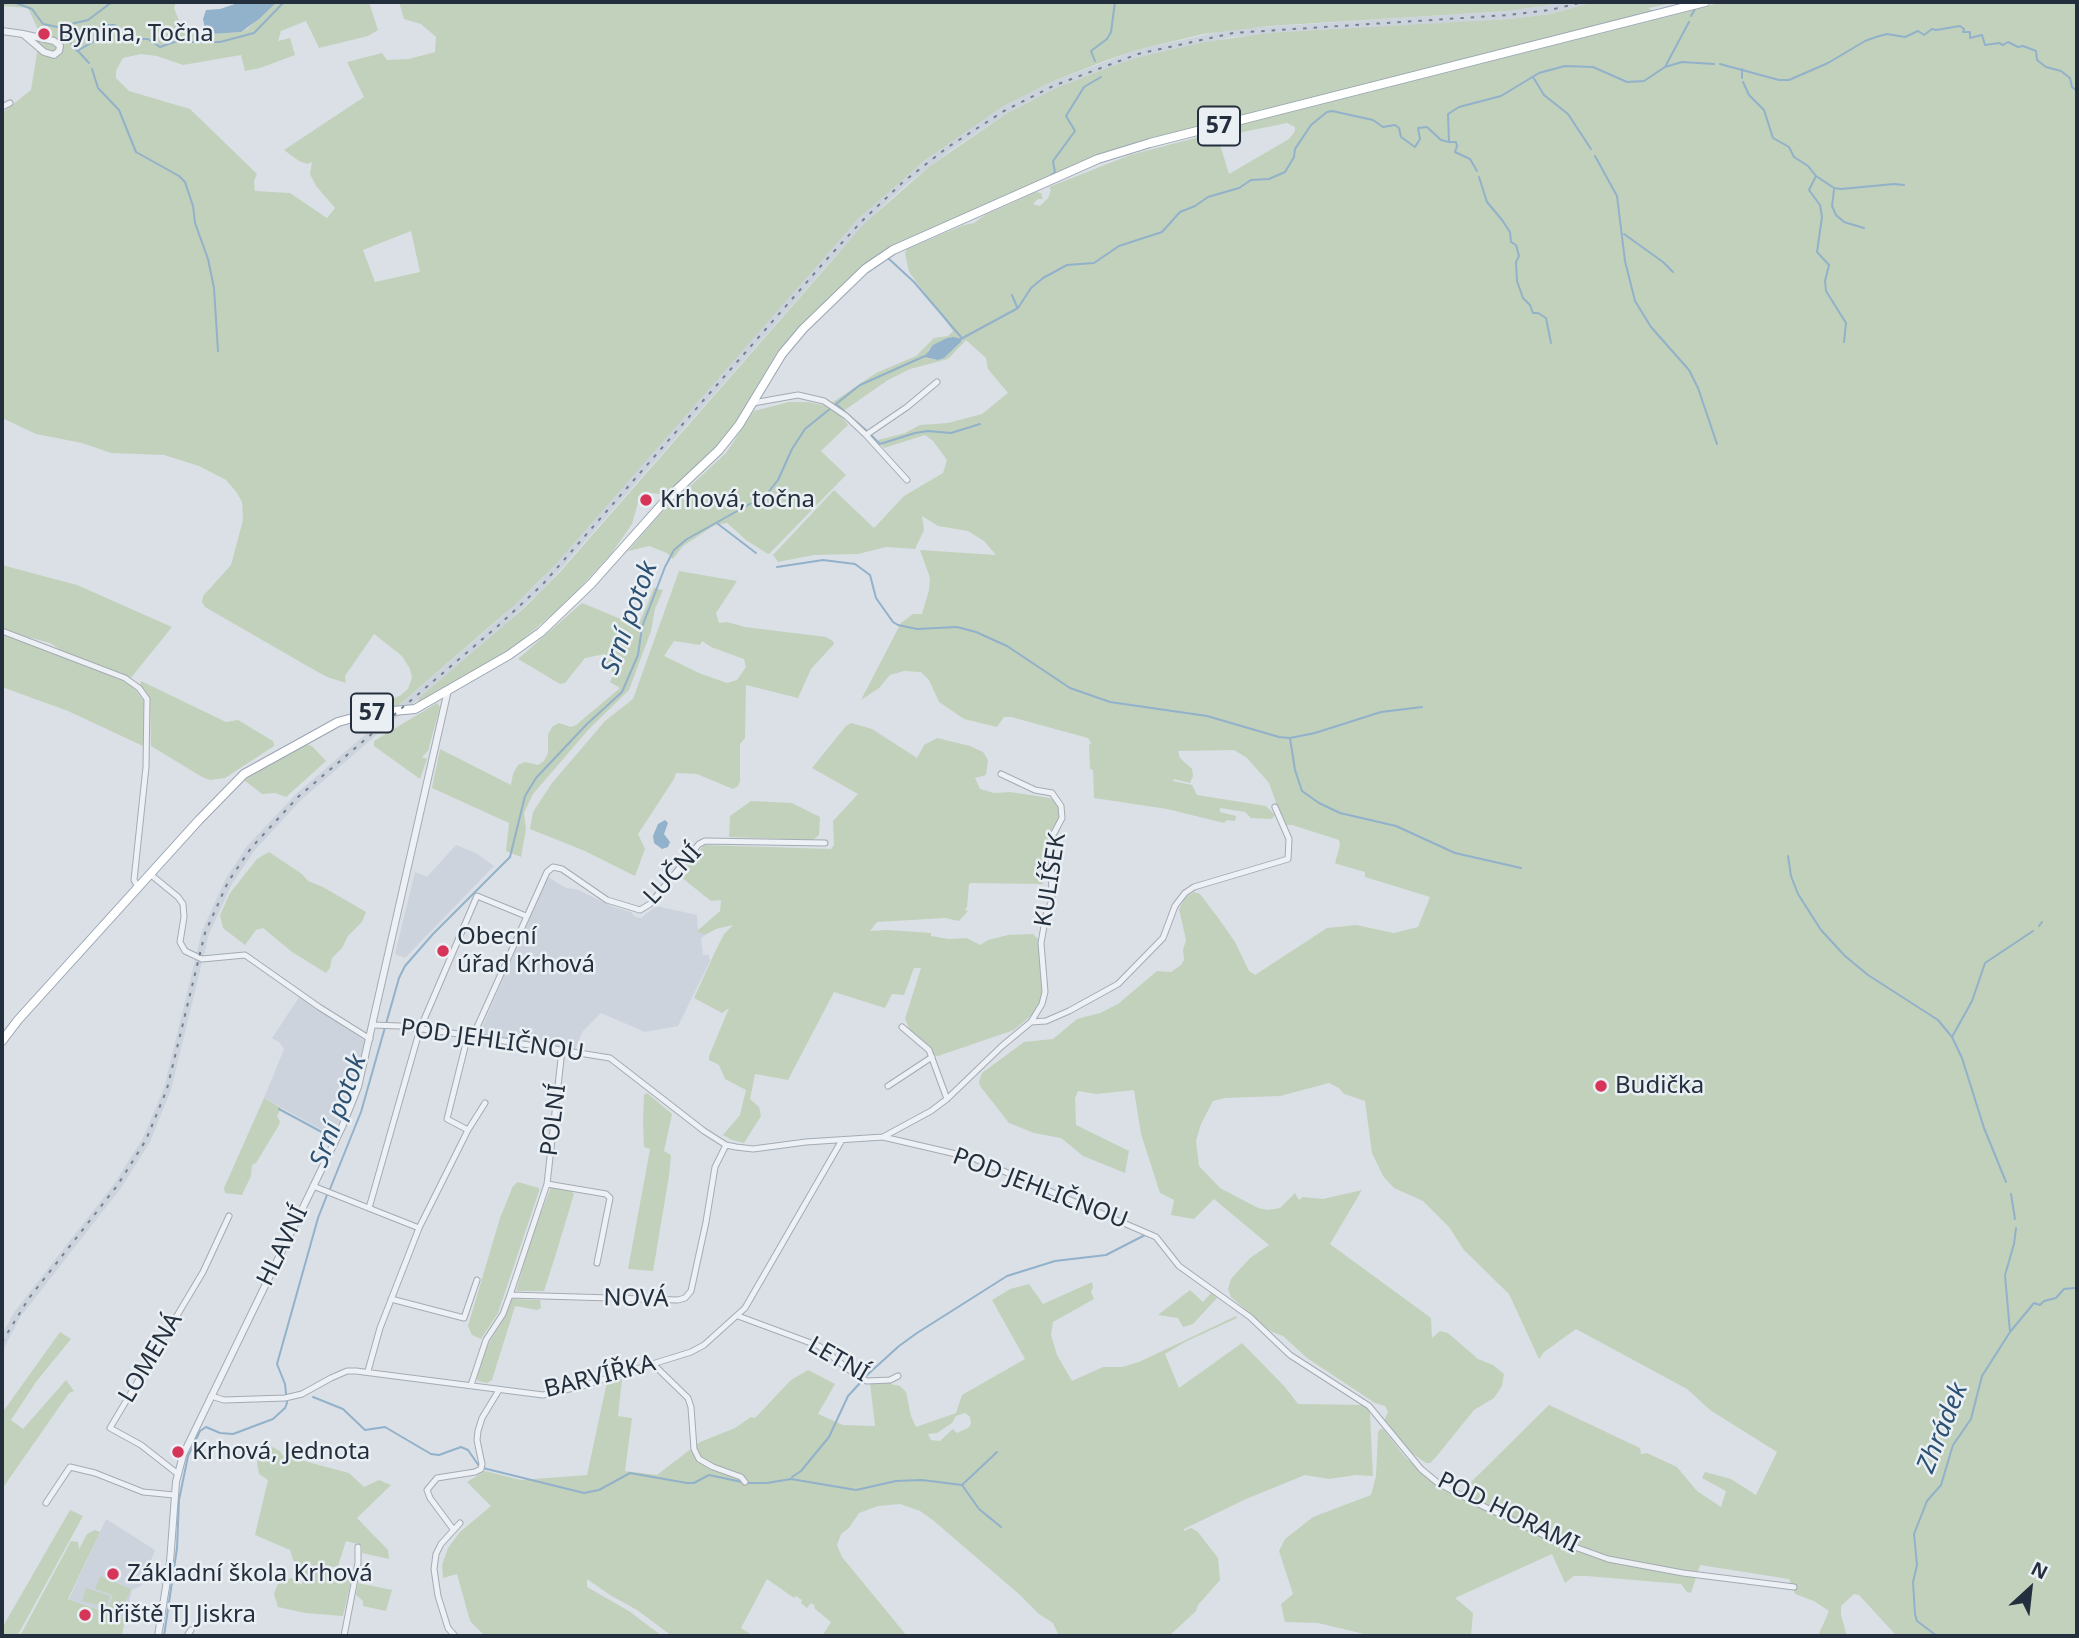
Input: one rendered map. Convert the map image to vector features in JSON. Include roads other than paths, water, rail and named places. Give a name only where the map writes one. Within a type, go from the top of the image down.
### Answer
[{"type":"main road","name":"57","points":[[2,1041],[230,786],[255,766],[338,722],[378,712],[412,710],[514,652],[566,610],[665,501],[719,450],[753,403],[782,354],[803,329],[865,269],[894,250],[1098,159],[1150,143],[1705,2]]},
{"type":"street","points":[[2,31],[23,34],[54,41],[60,46],[60,51],[54,55],[44,52],[23,34]]},
{"type":"street","points":[[2,107],[10,103]]},
{"type":"street","points":[[866,435],[937,382]]},
{"type":"street","points":[[753,403],[798,395],[833,406],[866,435],[907,480]]},
{"type":"street","points":[[2,631],[125,678],[148,698],[146,767],[134,880],[138,887]]},
{"type":"street","name":"HLAVNÍ","points":[[158,1636],[171,1552],[174,1495],[184,1451],[356,1093],[448,690]]},
{"type":"street","name":"KULÍŠEK","points":[[883,1137],[931,1111],[947,1099],[1031,1022],[1042,1004],[1045,992],[1041,943],[1046,915],[1052,901],[1051,854],[1053,835],[1062,818],[1061,806],[1052,793],[1035,790],[1001,774]]},
{"type":"street","name":"KULÍŠEK","points":[[1031,1022],[1046,1021],[1069,1011],[1118,984],[1163,938],[1175,906],[1185,893],[1194,887],[1288,859],[1289,839],[1275,807]]},
{"type":"street","name":"LUČNÍ","points":[[473,1036],[526,916],[547,872],[553,867],[562,869],[607,900],[640,910],[650,904],[699,844],[705,841],[825,843]]},
{"type":"street","points":[[150,874],[183,904],[180,942],[185,951],[202,959],[245,955],[370,1039]]},
{"type":"street","points":[[369,1208],[420,1029],[477,896],[526,916]]},
{"type":"street","name":"POD JEHLIČNOU","points":[[373,1025],[466,1035],[610,1058],[726,1145],[753,1149],[883,1137],[973,1158],[1146,1231],[1156,1237],[1179,1266]]},
{"type":"street","points":[[902,1027],[929,1050],[947,1099]]},
{"type":"street","points":[[466,1035],[447,1119],[468,1130]]},
{"type":"street","name":"POLNÍ","points":[[562,1051],[547,1184],[610,1198],[597,1263]]},
{"type":"street","points":[[888,1086],[932,1056]]},
{"type":"street","points":[[368,1371],[391,1299],[419,1228],[468,1130],[485,1103]]},
{"type":"street","name":"BARVÍŘKA","points":[[211,1396],[224,1400],[287,1397],[303,1394],[346,1371],[368,1371],[543,1395],[653,1365],[705,1345],[738,1316],[758,1287],[842,1140]]},
{"type":"street","name":"NOVÁ","points":[[510,1295],[678,1300],[685,1298],[691,1291],[715,1167],[726,1145]]},
{"type":"street","points":[[471,1385],[486,1340],[503,1314],[547,1184]]},
{"type":"street","points":[[313,1186],[419,1228]]},
{"type":"street","name":"LOMENÁ","points":[[178,1474],[141,1445],[110,1428],[203,1272],[229,1216]]},
{"type":"street","name":"POD HORAMI","points":[[1179,1266],[1250,1317],[1290,1355],[1369,1406],[1382,1426],[1421,1469],[1438,1483],[1466,1498],[1550,1538],[1608,1559],[1683,1573],[1794,1587]]},
{"type":"street","points":[[391,1299],[464,1318],[477,1280]]},
{"type":"street","name":"LETNÍ","points":[[738,1316],[819,1346],[867,1381],[879,1382],[898,1376]]},
{"type":"street","points":[[653,1365],[688,1398],[694,1449],[699,1460],[741,1477],[745,1482]]},
{"type":"street","points":[[453,1529],[433,1503],[427,1490],[437,1478],[481,1469],[478,1431],[482,1418],[499,1390]]},
{"type":"street","points":[[46,1503],[70,1467],[95,1473],[144,1492],[174,1495]]},
{"type":"street","points":[[454,1636],[438,1596],[434,1569],[436,1555],[460,1523]]},
{"type":"street","points":[[344,1636],[358,1563],[358,1547]]},
{"type":"street","points":[[444,1636],[449,1628]]},
{"type":"street","points":[[187,1636],[191,1630]]},
{"type":"water","points":[[241,2],[277,2],[241,32],[212,34],[205,29],[203,19],[206,10],[220,9]]},
{"type":"water","points":[[954,337],[961,339],[961,342],[944,358],[938,360],[924,357],[933,345]]},
{"type":"water","points":[[665,820],[668,823],[664,834],[670,842],[668,847],[662,849],[654,843],[653,836],[658,824]]},
{"type":"waterway","points":[[2,2],[16,3],[32,9],[43,24],[58,27],[77,51],[98,39],[108,25],[115,25],[123,39],[148,39],[160,47],[174,42],[220,42],[254,33],[284,2]]},
{"type":"waterway","points":[[58,27],[88,20],[112,2]]},
{"type":"waterway","points":[[1095,61],[1091,51],[1107,39],[1111,32],[1115,2]]},
{"type":"waterway","points":[[1691,16],[1695,9]]},
{"type":"waterway","points":[[1665,67],[1689,22]]},
{"type":"waterway","name":"Srní potok","points":[[1720,64],[1779,80],[1789,80],[1876,37],[1887,34],[1905,37],[1918,31],[1924,35],[1932,29],[1960,26],[1964,29],[1963,32],[1970,32],[1970,38],[1982,35],[1985,45],[2003,45],[2008,42],[2036,51],[2037,60],[2046,67],[2061,71],[2070,78],[2072,87],[2077,91]]},
{"type":"waterway","points":[[78,51],[89,63]]},
{"type":"waterway","name":"Srní potok","points":[[959,340],[1018,308],[1031,288],[1067,265],[1094,263],[1119,246],[1162,232],[1180,212],[1208,197],[1239,188],[1251,180],[1269,179],[1285,172],[1294,157],[1295,149],[1311,125],[1327,112],[1373,120],[1383,127],[1395,125],[1399,128],[1401,137],[1415,147],[1420,139],[1418,128],[1427,127],[1441,140],[1449,142],[1448,114],[1459,107],[1501,96],[1539,73],[1565,66],[1593,67],[1627,82],[1644,81],[1665,67],[1682,62],[1714,64]]},
{"type":"waterway","points":[[92,69],[98,88],[119,110],[136,152],[185,182],[214,288],[218,351]]},
{"type":"waterway","name":"Srní potok","points":[[1742,69],[1742,78]]},
{"type":"waterway","points":[[1051,175],[1055,173],[1053,161],[1075,131],[1066,116],[1084,87],[1101,77]]},
{"type":"waterway","points":[[1533,77],[1544,95],[1568,114],[1591,149]]},
{"type":"waterway","points":[[1743,82],[1749,95],[1764,110],[1773,138],[1789,147],[1794,157],[1808,166],[1816,176],[1809,190],[1820,205],[1822,217],[1817,252],[1829,265],[1825,281],[1826,291],[1846,323],[1844,342]]},
{"type":"waterway","points":[[1449,142],[1456,142],[1455,152],[1470,159],[1477,171]]},
{"type":"waterway","points":[[1595,156],[1617,196],[1625,261],[1635,301],[1651,327],[1689,370],[1717,444]]},
{"type":"waterway","points":[[1816,176],[1834,188],[1841,189],[1904,185]]},
{"type":"waterway","points":[[1479,177],[1487,202],[1510,232],[1511,242],[1516,245],[1519,256],[1516,262],[1517,281],[1523,298],[1533,313],[1546,318],[1551,343]]},
{"type":"waterway","points":[[1834,190],[1832,206],[1836,215],[1844,222],[1864,228]]},
{"type":"waterway","points":[[1624,234],[1673,272]]},
{"type":"waterway","points":[[888,258],[914,282],[961,337]]},
{"type":"waterway","points":[[1012,295],[1017,307]]},
{"type":"waterway","name":"Srní potok","points":[[330,1189],[361,1112],[399,978],[405,966],[510,857],[525,796],[536,778],[586,725],[622,692],[638,655],[642,627],[674,550],[687,539],[766,495],[778,480],[792,449],[805,429],[860,385],[925,356]]},
{"type":"waterway","points":[[836,404],[867,431]]},
{"type":"waterway","points":[[871,435],[880,444],[915,433],[951,433],[980,424]]},
{"type":"waterway","points":[[718,524],[756,553]]},
{"type":"waterway","points":[[777,567],[823,560],[855,564],[870,575],[876,598],[898,625],[917,629],[957,627],[976,632],[1007,646],[1070,688],[1110,702],[1207,716],[1290,738],[1381,712],[1422,707]]},
{"type":"waterway","points":[[1290,738],[1295,770],[1302,791],[1319,803],[1340,813],[1396,826],[1455,853],[1521,868]]},
{"type":"waterway","name":"Zhrádek","points":[[1788,856],[1791,876],[1798,894],[1821,930],[1845,956],[1868,975],[1938,1020],[1952,1037],[2006,1182]]},
{"type":"waterway","points":[[2039,926],[2042,922]]},
{"type":"waterway","points":[[1952,1037],[1972,1001],[1985,963],[2033,931]]},
{"type":"waterway","points":[[279,1109],[331,1137]]},
{"type":"waterway","name":"Zhrádek","points":[[2011,1194],[2015,1219]]},
{"type":"waterway","name":"Srní potok","points":[[164,1636],[177,1548],[179,1500],[188,1456],[200,1431],[206,1427],[220,1433],[233,1434],[273,1419],[285,1408],[285,1384],[277,1364],[318,1218],[327,1195]]},
{"type":"waterway","name":"Zhrádek","points":[[1937,1636],[1917,1621],[1915,1614],[1913,1582],[1917,1565],[1914,1534],[1927,1501],[1941,1485],[1953,1445],[1971,1419],[1982,1376],[2010,1332],[2005,1275],[2016,1228]]},
{"type":"waterway","points":[[866,1376],[917,1333],[1007,1276],[1055,1261],[1106,1255],[1145,1235]]},
{"type":"waterway","points":[[2010,1332],[2034,1303],[2040,1305],[2056,1298],[2064,1289],[2075,1288]]},
{"type":"waterway","points":[[792,1477],[801,1471],[829,1437],[848,1396],[860,1383]]},
{"type":"waterway","points":[[313,1397],[343,1409],[365,1430],[385,1427],[431,1454],[439,1455],[461,1447],[468,1450],[479,1466]]},
{"type":"waterway","points":[[962,1485],[997,1452]]},
{"type":"waterway","points":[[483,1468],[584,1493],[599,1490],[630,1473],[687,1483],[694,1483],[709,1475],[742,1482]]},
{"type":"waterway","points":[[748,1483],[791,1479],[856,1490],[896,1481],[922,1480],[962,1485],[979,1509],[1001,1527]]},
{"type":"railway","points":[[2,1342],[29,1298],[117,1186],[146,1140],[167,1089],[205,933],[228,882],[251,848],[298,797],[543,584],[827,259],[903,182],[948,147],[1004,111],[1053,86],[1138,54],[1233,33],[1508,15],[1550,10],[1583,2]]},
{"type":"place","name":"Bynina, Točna","points":[[44,34]]},
{"type":"place","name":"Krhová, točna","points":[[646,500]]},
{"type":"place","name":"Obecní úřad Krhová","points":[[443,951]]},
{"type":"place","name":"Budička","points":[[1601,1086]]},
{"type":"place","name":"Krhová, Jednota","points":[[178,1452]]},
{"type":"place","name":"Základní škola Krhová","points":[[113,1574]]},
{"type":"place","name":"hřiště TJ Jiskra","points":[[85,1615]]}]
